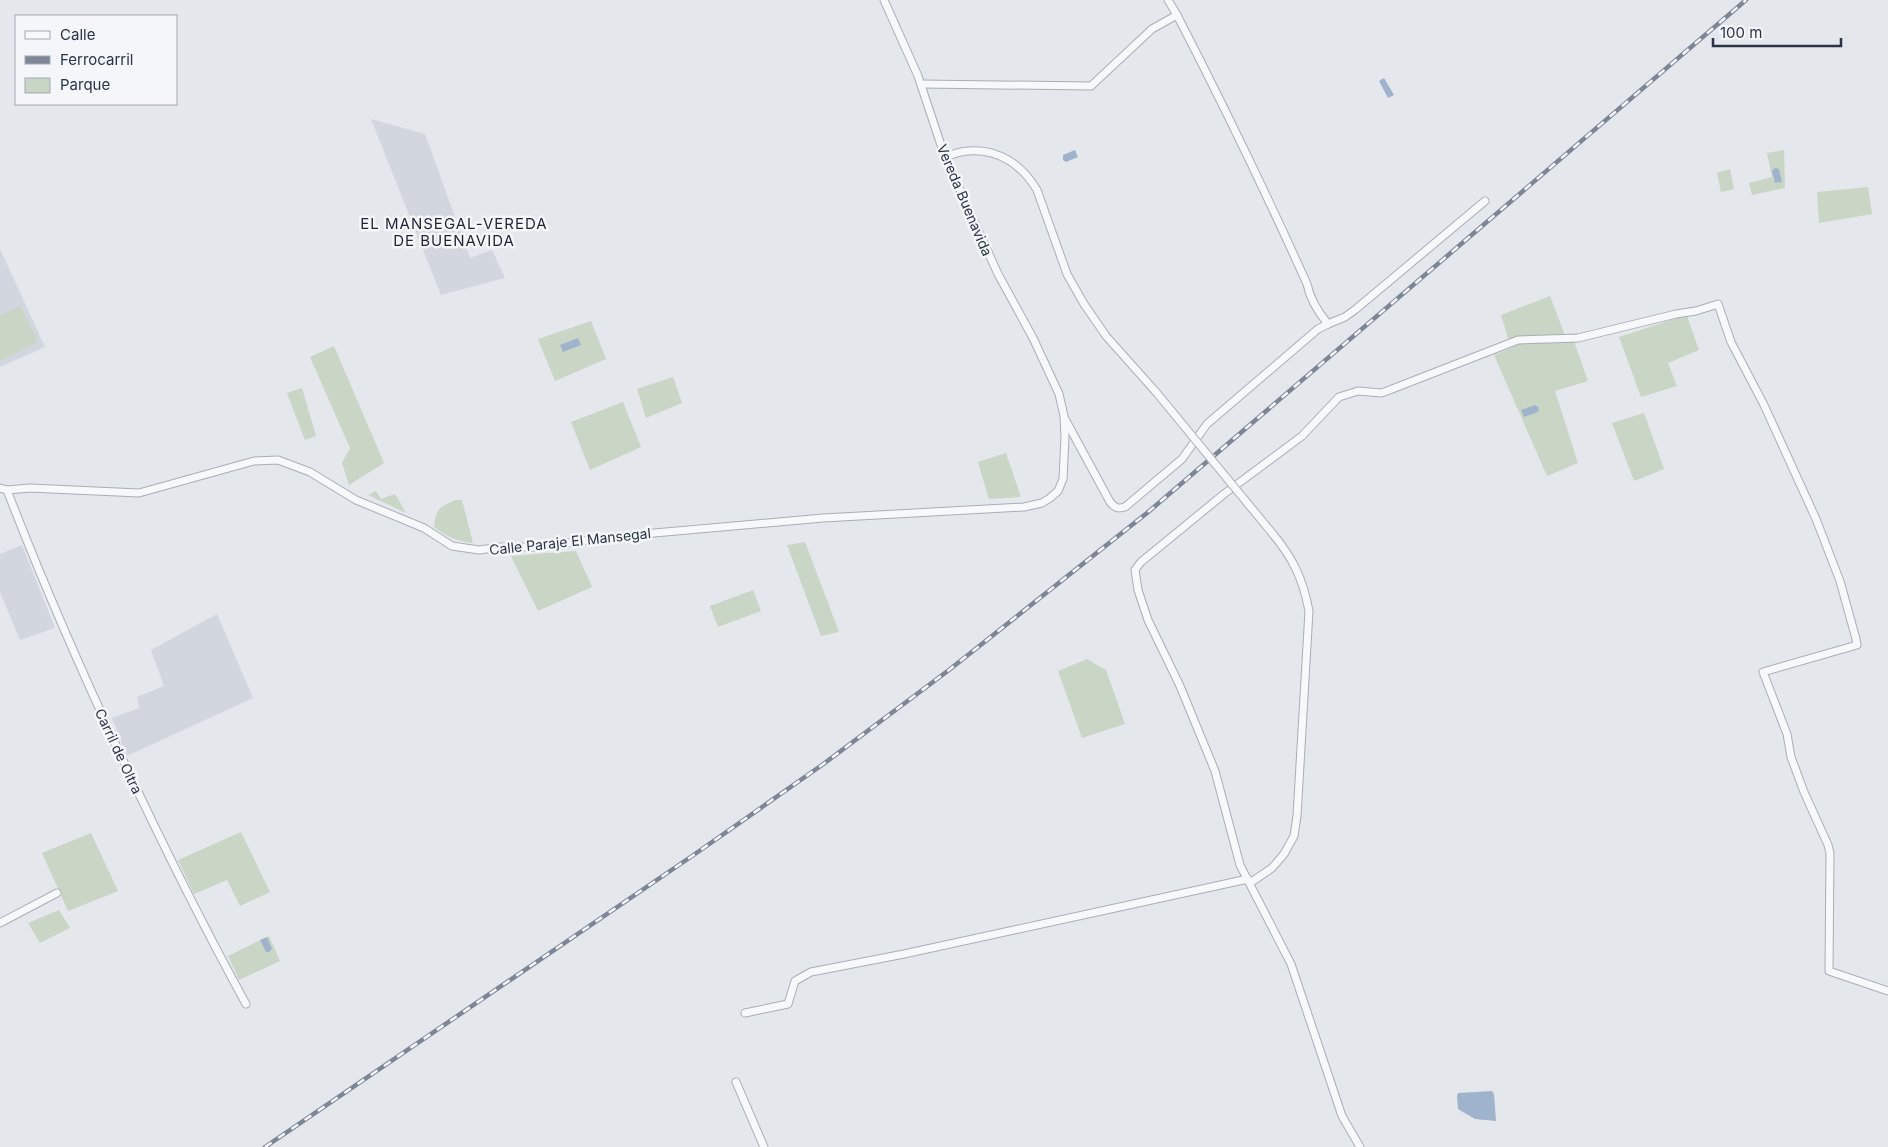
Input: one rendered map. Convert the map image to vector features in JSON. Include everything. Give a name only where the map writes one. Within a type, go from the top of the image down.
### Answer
[{"type":"street","name":"Vereda Buenavida","points":[[884,0],[921,84],[945,157],[998,274],[1033,338],[1059,394],[1064,416]]},
{"type":"street","points":[[1168,0],[1208,73],[1274,210],[1307,284],[1309,293],[1320,315],[1328,324]]},
{"type":"street","points":[[921,84],[1091,86],[1152,29],[1177,15]]},
{"type":"street","points":[[746,1013],[788,1004],[795,981],[811,972],[1249,881],[1272,868],[1284,854],[1294,836],[1299,788],[1309,611],[1305,592],[1289,554],[1156,392],[1106,336],[1084,304],[1067,274],[1037,190],[1030,178],[1009,160],[991,151],[967,151],[945,157]]},
{"type":"street","points":[[1064,416],[1110,502],[1114,507],[1125,507],[1182,459],[1207,424],[1318,329],[1345,317],[1356,309],[1485,201]]},
{"type":"street","points":[[1360,1147],[1342,1116],[1291,964],[1236,851],[1215,772],[1180,686],[1148,620],[1135,578],[1137,566],[1224,494],[1302,436],[1331,404],[1345,394],[1358,391],[1381,393],[1518,340],[1578,338],[1676,314],[1696,311],[1718,304],[1731,342],[1764,405],[1816,519],[1840,580],[1856,639],[1857,645],[1763,672],[1787,734],[1791,757],[1830,853],[1829,971],[1888,992]]},
{"type":"street","name":"Calle Paraje El Mansegal","points":[[4,489],[30,488],[139,493],[254,461],[278,460],[310,472],[356,500],[424,528],[452,546],[479,550],[501,547],[534,547],[643,534],[823,518],[1024,507],[1042,503],[1058,491],[1063,479],[1064,416]]},
{"type":"street","name":"Carril de Oltra","points":[[4,489],[80,669],[211,940],[246,1004]]},
{"type":"street","points":[[0,923],[57,893]]},
{"type":"street","points":[[736,1082],[764,1147]]},
{"type":"shaded area","points":[[371,119],[425,134],[470,258],[492,250],[505,278],[441,295]]},
{"type":"shaded area","points":[[0,249],[45,347],[0,367]]},
{"type":"shaded area","points":[[22,545],[55,628],[20,640],[0,592],[0,554]]},
{"type":"shaded area","points":[[217,614],[253,698],[127,756],[112,718],[139,708],[137,697],[164,686],[151,650]]},
{"type":"green space","points":[[1784,150],[1785,188],[1752,195],[1749,183],[1772,177],[1767,153]]},
{"type":"green space","points":[[1730,169],[1734,189],[1721,192],[1717,173]]},
{"type":"green space","points":[[1868,187],[1872,214],[1819,223],[1817,192]]},
{"type":"green space","points":[[1550,296],[1565,335],[1571,333],[1588,381],[1555,391],[1578,463],[1547,476],[1494,355],[1511,348],[1501,315]]},
{"type":"green space","points":[[21,306],[38,342],[0,361],[0,315]]},
{"type":"green space","points":[[1687,316],[1699,350],[1668,363],[1677,386],[1641,397],[1619,337]]},
{"type":"green space","points":[[591,321],[606,359],[555,381],[538,339]]},
{"type":"green space","points":[[334,346],[384,463],[349,485],[342,463],[350,448],[310,357]]},
{"type":"green space","points":[[673,377],[682,403],[646,418],[637,389]]},
{"type":"green space","points":[[302,388],[316,436],[305,440],[287,393]]},
{"type":"green space","points":[[623,402],[641,447],[590,470],[571,422]]},
{"type":"green space","points":[[1644,413],[1664,469],[1634,481],[1612,423]]},
{"type":"green space","points":[[1006,453],[1021,497],[989,499],[978,462]]},
{"type":"green space","points":[[376,491],[381,499],[395,494],[406,513],[368,495]]},
{"type":"green space","points":[[456,500],[462,500],[473,543],[452,538],[434,527],[439,509]]},
{"type":"green space","points":[[805,542],[839,632],[821,636],[787,545]]},
{"type":"green space","points":[[576,551],[592,587],[538,611],[511,556]]},
{"type":"green space","points":[[753,590],[761,611],[718,627],[710,606]]},
{"type":"green space","points":[[1087,659],[1106,670],[1125,724],[1082,738],[1058,671]]},
{"type":"green space","points":[[241,832],[270,892],[240,906],[227,880],[194,894],[178,860]]},
{"type":"green space","points":[[91,833],[118,891],[68,911],[42,853]]},
{"type":"green space","points":[[59,910],[70,928],[40,943],[28,923]]},
{"type":"green space","points":[[269,936],[280,961],[239,980],[228,956]]},
{"type":"water","points":[[1384,78],[1394,95],[1388,98],[1379,81]]},
{"type":"water","points":[[1075,150],[1078,157],[1066,162],[1063,160],[1063,155]]},
{"type":"water","points":[[1775,168],[1779,169],[1782,182],[1775,183],[1772,171]]},
{"type":"water","points":[[578,338],[581,345],[563,352],[560,345]]},
{"type":"water","points":[[1535,405],[1539,408],[1538,412],[1524,417],[1521,410]]},
{"type":"water","points":[[267,937],[272,949],[269,952],[266,952],[260,940]]},
{"type":"water","points":[[1492,1091],[1494,1094],[1496,1121],[1475,1119],[1458,1109],[1458,1093]]},
{"type":"railway","points":[[265,1147],[695,854],[822,765],[949,670],[1147,513],[1746,0]]},
{"type":"district","name":"EL MANSEGAL-VEREDA DE BUENAVIDA","points":[[454,232]]}]
